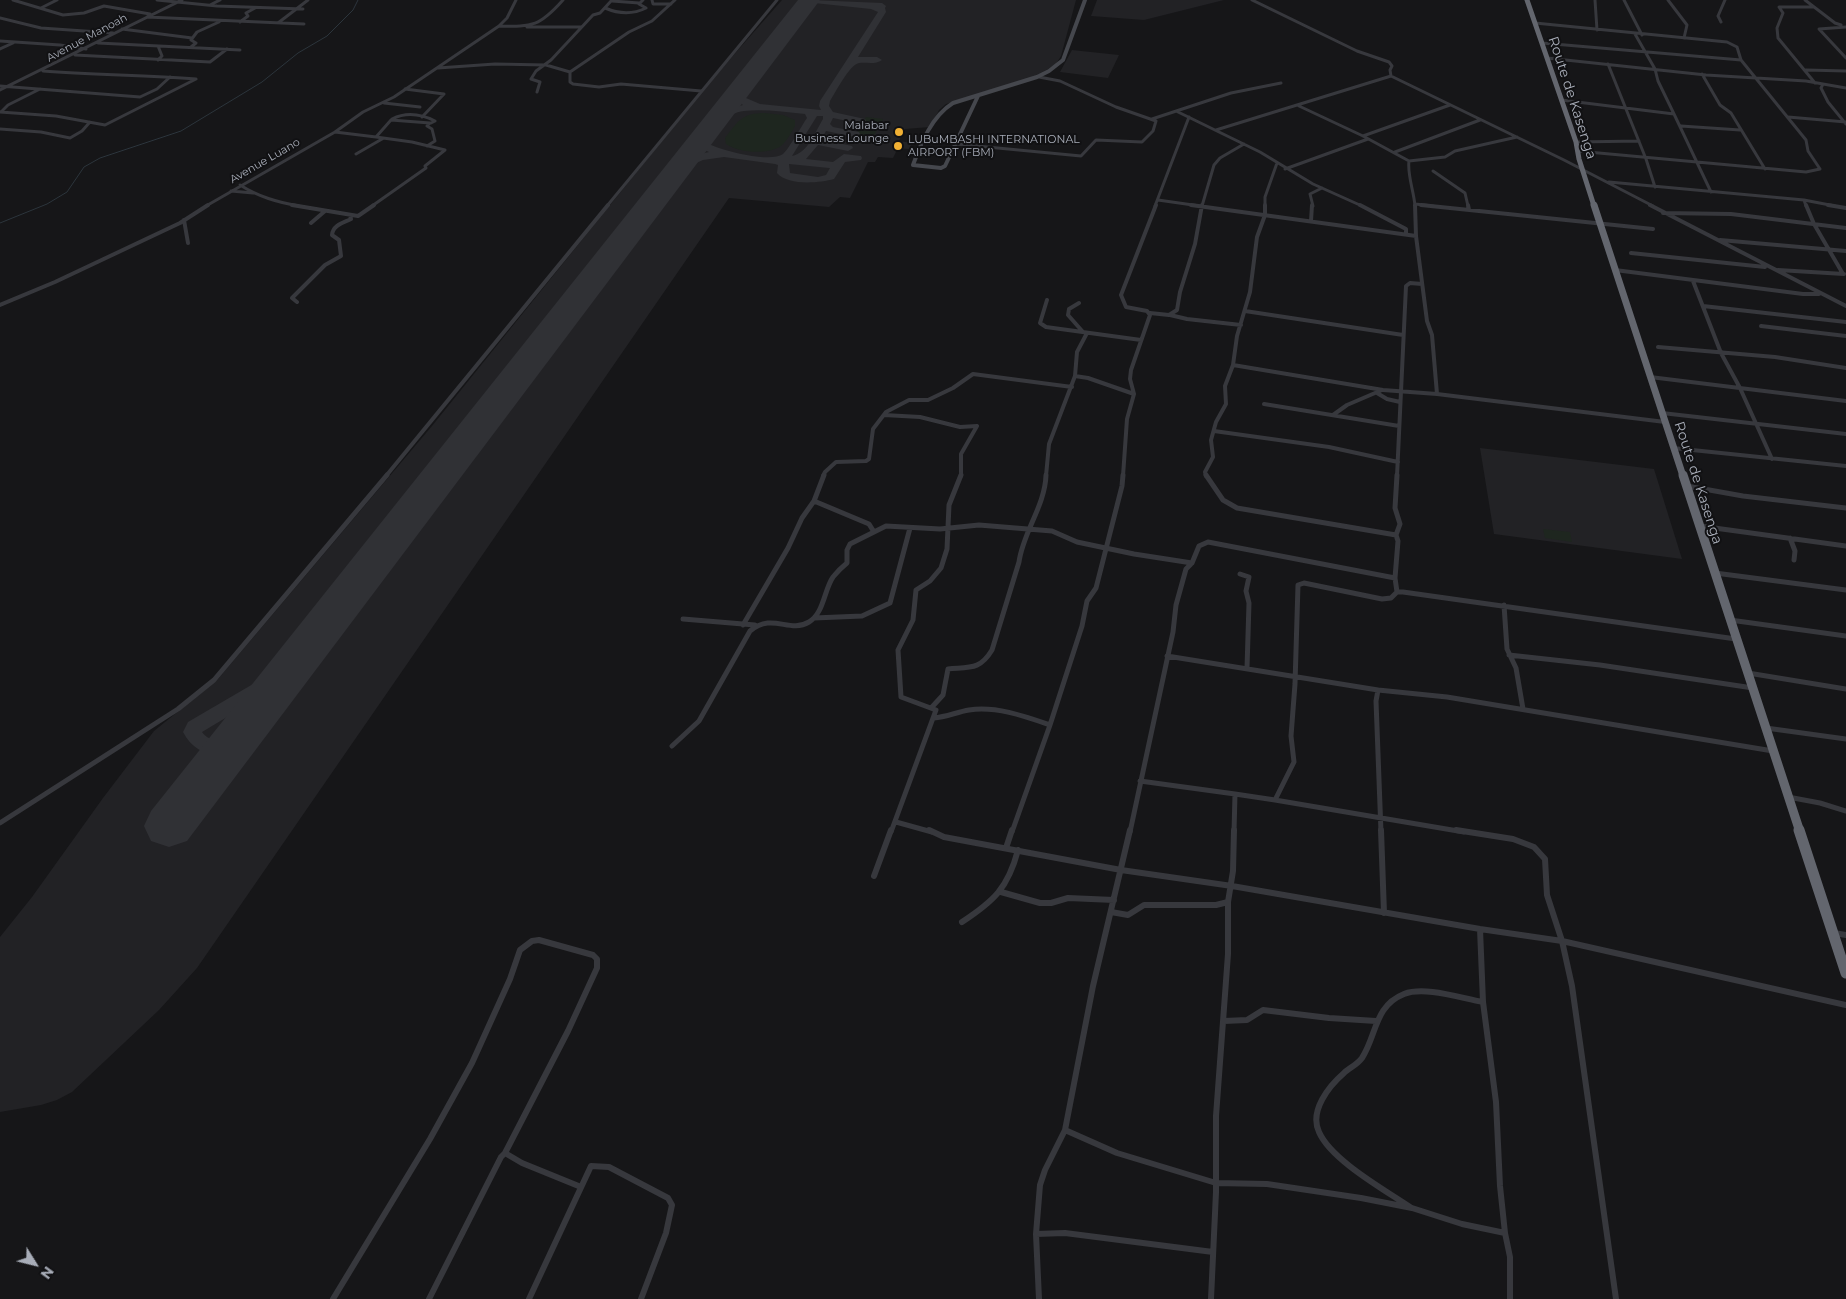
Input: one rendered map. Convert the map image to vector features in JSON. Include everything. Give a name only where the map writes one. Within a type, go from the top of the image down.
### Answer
[{"type":"highway","name":"Route de Kasenga","points":[[1527,0],[1576,142],[1583,172],[1846,973]]},
{"type":"main road","points":[[978,96],[944,167],[913,165],[943,108],[953,103],[1039,77],[1053,70],[1063,60],[1085,0]]},
{"type":"street","points":[[13,0],[65,15],[82,14],[104,6],[151,14]]},
{"type":"street","points":[[41,8],[57,0]]},
{"type":"street","points":[[157,0],[210,6],[302,9]]},
{"type":"street","name":"Avenue Manoah","points":[[0,90],[74,56],[144,17],[182,0]]},
{"type":"street","points":[[210,6],[220,0]]},
{"type":"street","points":[[278,23],[308,0]]},
{"type":"street","name":"Avenue Luano","points":[[0,306],[55,282],[184,220],[224,194],[335,132],[363,112],[384,102],[438,68],[499,26],[507,18],[516,0]]},
{"type":"street","points":[[527,27],[549,16],[563,0]]},
{"type":"street","points":[[537,92],[540,82],[531,78],[536,71],[546,65],[593,15],[612,0],[640,3],[646,8],[626,15],[612,13],[604,8]]},
{"type":"street","points":[[652,0],[653,4],[671,4]]},
{"type":"street","points":[[438,68],[494,64],[546,65],[570,72],[630,32],[652,21],[675,0]]},
{"type":"street","points":[[0,823],[178,709],[214,680],[404,455],[481,358],[777,0]]},
{"type":"street","points":[[1252,0],[1358,51],[1389,62],[1392,66],[1390,70],[1391,76]]},
{"type":"street","points":[[1595,0],[1597,30]]},
{"type":"street","points":[[1624,0],[1642,34]]},
{"type":"street","points":[[1668,0],[1679,12],[1681,20],[1687,26],[1684,38]]},
{"type":"street","points":[[1721,22],[1718,16],[1725,0]]},
{"type":"street","points":[[1805,0],[1833,22],[1846,26]]},
{"type":"street","points":[[616,6],[621,2]]},
{"type":"street","points":[[1814,7],[1779,7],[1783,13],[1776,30],[1776,36],[1815,82]]},
{"type":"street","points":[[240,22],[248,16],[246,13],[256,8]]},
{"type":"street","points":[[144,17],[304,24]]},
{"type":"street","points":[[0,20],[48,29],[114,33]]},
{"type":"street","points":[[192,38],[197,32],[220,21]]},
{"type":"street","points":[[1535,23],[1727,42],[1737,47],[1741,60],[1806,140],[1808,151],[1820,169],[1817,172],[1806,172],[1578,155],[1564,160]]},
{"type":"street","points":[[499,26],[581,27]]},
{"type":"street","points":[[1846,26],[1819,29],[1846,58]]},
{"type":"street","points":[[122,29],[192,38],[191,40],[196,43],[191,48]]},
{"type":"street","points":[[1635,34],[1655,69],[1658,81],[1665,92],[1711,192]]},
{"type":"street","points":[[0,41],[60,45],[86,49]]},
{"type":"street","points":[[0,48],[16,42]]},
{"type":"street","points":[[97,43],[240,50]]},
{"type":"street","points":[[1542,43],[1741,60]]},
{"type":"street","points":[[158,46],[162,56],[158,60]]},
{"type":"street","points":[[74,56],[212,61],[227,49]]},
{"type":"street","points":[[1547,58],[1702,74],[1815,82],[1846,88]]},
{"type":"street","points":[[1608,64],[1646,159],[1655,187]]},
{"type":"street","points":[[1806,70],[1846,71]]},
{"type":"street","points":[[1,112],[51,116],[107,125],[196,79],[137,74],[111,76],[43,71]]},
{"type":"street","points":[[570,72],[570,82],[573,84],[599,87],[621,84],[700,91]]},
{"type":"street","points":[[1702,74],[1712,94],[1720,105],[1731,113],[1765,168]]},
{"type":"street","points":[[1216,130],[1299,106],[1391,76],[1564,160],[1583,172],[1846,306]]},
{"type":"street","points":[[0,86],[140,97],[157,89],[170,77]]},
{"type":"street","points":[[956,144],[1081,156],[1098,139],[1142,142],[1153,131],[1156,120],[1116,107],[1060,80],[1039,77]]},
{"type":"street","points":[[1152,119],[1231,93],[1282,83]]},
{"type":"street","points":[[1823,84],[1821,88],[1826,99],[1845,123]]},
{"type":"street","points":[[1,112],[8,104],[32,96],[41,89]]},
{"type":"street","points":[[405,89],[444,94],[422,116]]},
{"type":"street","points":[[1561,100],[1674,114]]},
{"type":"street","points":[[384,102],[420,107]]},
{"type":"street","points":[[1363,136],[1450,105]]},
{"type":"street","points":[[1299,106],[1363,136],[1409,161],[1449,156],[1455,151],[1517,137]]},
{"type":"street","points":[[1176,111],[1244,144],[1285,169],[1322,188],[1351,200],[1406,229],[1406,234]]},
{"type":"street","points":[[376,137],[392,120],[404,115],[422,116],[434,121],[427,126],[432,129],[435,141],[427,146]]},
{"type":"street","points":[[1788,117],[1845,123]]},
{"type":"street","points":[[1189,118],[1121,295],[1126,307],[1150,313],[1187,319],[1241,324]]},
{"type":"street","points":[[392,120],[431,123]]},
{"type":"street","points":[[1395,152],[1480,120]]},
{"type":"street","points":[[0,129],[41,132],[70,138],[82,131],[90,122]]},
{"type":"street","points":[[1681,126],[1740,130]]},
{"type":"street","points":[[240,185],[253,193],[289,205],[358,216],[426,168],[425,166],[446,150],[412,142],[335,132]]},
{"type":"street","points":[[356,154],[382,138]]},
{"type":"street","points":[[1285,169],[1368,139]]},
{"type":"street","points":[[1576,142],[1639,141]]},
{"type":"street","points":[[1169,315],[1177,310],[1180,292],[1195,244],[1202,205],[1214,165],[1220,158],[1244,144]]},
{"type":"street","points":[[1409,161],[1408,169],[1412,181],[1415,204],[1416,236],[1422,284],[1427,321],[1432,335],[1436,394]]},
{"type":"street","points":[[1277,163],[1265,197],[1265,215],[1257,237],[1253,275],[1233,365],[1225,386],[1226,404],[1210,440],[1213,457],[1206,469],[1206,477],[1223,500],[1237,508],[1396,535]]},
{"type":"street","points":[[1433,171],[1467,195],[1469,210]]},
{"type":"street","points":[[1603,182],[1804,200],[1846,208]]},
{"type":"street","points":[[1312,221],[1313,207],[1310,194],[1322,188]]},
{"type":"street","points":[[230,191],[253,193]]},
{"type":"street","points":[[217,193],[224,194]]},
{"type":"street","points":[[1158,200],[1416,236]]},
{"type":"street","points":[[1804,200],[1814,224],[1836,264],[1845,274]]},
{"type":"street","points":[[1415,204],[1653,229]]},
{"type":"street","points":[[311,223],[325,211]]},
{"type":"street","points":[[1663,212],[1680,211],[1722,214],[1846,228]]},
{"type":"street","points":[[297,302],[292,298],[296,293],[325,265],[340,256],[339,240],[333,237],[331,231],[351,219],[350,215]]},
{"type":"street","points":[[184,220],[184,234],[188,243]]},
{"type":"street","points":[[1718,240],[1846,251]]},
{"type":"street","points":[[1631,253],[1770,267]]},
{"type":"street","points":[[1615,270],[1803,294],[1820,294]]},
{"type":"street","points":[[1775,270],[1845,274]]},
{"type":"street","points":[[1693,281],[1721,353],[1740,388],[1772,459]]},
{"type":"street","points":[[1274,800],[1294,762],[1291,736],[1298,585],[1304,583],[1382,599],[1392,598],[1397,592],[1395,578],[1398,541],[1396,535],[1400,524],[1395,508],[1407,284],[1422,284]]},
{"type":"street","points":[[1046,300],[1040,323],[1042,325],[1141,340]]},
{"type":"street","points":[[1079,303],[1068,312],[1072,321],[1085,332]]},
{"type":"street","points":[[1703,306],[1846,322]]},
{"type":"street","points":[[1245,311],[1403,335]]},
{"type":"street","points":[[1006,848],[1050,724],[1082,626],[1087,601],[1096,588],[1122,486],[1127,419],[1134,394],[1130,378],[1131,370],[1150,313]]},
{"type":"street","points":[[1761,326],[1846,336]]},
{"type":"street","points":[[932,707],[943,695],[948,669],[977,667],[986,660],[992,650],[1019,562],[1021,547],[1030,528],[1046,482],[1049,444],[1076,376],[1077,352],[1085,332]]},
{"type":"street","points":[[1658,347],[1775,358],[1846,368]]},
{"type":"street","points":[[1233,365],[1383,390],[1436,394],[1665,422]]},
{"type":"street","points":[[743,625],[788,548],[802,518],[814,501],[826,472],[836,462],[866,461],[870,459],[873,429],[893,407],[905,402],[928,400],[953,388],[973,374],[1072,387]]},
{"type":"street","points":[[1076,376],[1088,378],[1134,394]]},
{"type":"street","points":[[1650,377],[1846,401]]},
{"type":"street","points":[[1333,415],[1347,406],[1383,390]]},
{"type":"street","points":[[1377,393],[1387,399],[1400,402]]},
{"type":"street","points":[[1264,404],[1399,426]]},
{"type":"street","points":[[1662,412],[1757,425],[1846,434]]},
{"type":"street","points":[[874,876],[896,822],[936,710],[901,697],[898,650],[913,620],[916,590],[930,581],[942,568],[947,549],[949,505],[962,473],[961,454],[977,426],[960,427],[920,417],[884,415]]},
{"type":"street","points":[[1214,431],[1329,447],[1398,462]]},
{"type":"street","points":[[1674,448],[1846,466]]},
{"type":"street","points":[[1687,486],[1743,496],[1846,508]]},
{"type":"street","points":[[814,501],[869,524],[874,532]]},
{"type":"street","points":[[814,618],[834,577],[847,563],[847,550],[850,544],[886,526],[947,529],[979,525],[1030,528],[1052,531],[1077,542],[1134,554],[1192,563]]},
{"type":"street","points":[[1700,526],[1846,546]]},
{"type":"street","points":[[683,619],[743,625],[755,625],[771,620],[784,625],[801,624],[814,618],[862,616],[890,603],[900,570],[902,552],[910,528]]},
{"type":"street","points":[[1790,538],[1795,551],[1794,560]]},
{"type":"street","points":[[1039,1299],[1036,1234],[1040,1185],[1045,1170],[1065,1130],[1093,986],[1121,870],[1167,656],[1176,605],[1186,569],[1192,563],[1199,546],[1208,542],[1395,578]]},
{"type":"street","points":[[1714,573],[1846,590]]},
{"type":"street","points":[[1240,574],[1249,577],[1246,591],[1249,603],[1247,668]]},
{"type":"street","points":[[1397,592],[1504,605],[1736,639]]},
{"type":"street","points":[[1504,605],[1506,619],[1505,634],[1509,656],[1516,668],[1523,709]]},
{"type":"street","points":[[1730,620],[1846,636]]},
{"type":"street","points":[[672,746],[699,721],[750,630],[755,625]]},
{"type":"street","points":[[1167,656],[1378,690],[1523,709],[1773,751]]},
{"type":"street","points":[[1509,656],[1600,665],[1753,688]]},
{"type":"street","points":[[1748,673],[1846,689]]},
{"type":"street","points":[[1378,690],[1376,701],[1384,913]]},
{"type":"street","points":[[934,718],[943,718],[959,712],[985,709],[1028,717],[1050,724]]},
{"type":"street","points":[[1766,728],[1846,738]]},
{"type":"street","points":[[1140,781],[1208,789],[1328,808],[1380,819],[1513,839],[1534,847],[1545,859],[1547,895],[1562,941],[1572,986],[1616,1299]]},
{"type":"street","points":[[1211,1299],[1216,1183],[1216,1116],[1228,954],[1228,902],[1232,886],[1235,794]]},
{"type":"street","points":[[1788,797],[1820,803],[1846,811]]},
{"type":"street","points":[[896,822],[926,829],[944,837],[974,840],[1121,870],[1232,886],[1384,913],[1562,941],[1846,1005]]},
{"type":"street","points":[[962,922],[992,902],[1008,883],[1018,850]]},
{"type":"street","points":[[1001,892],[1040,903],[1051,903],[1068,898],[1114,900]]},
{"type":"street","points":[[1111,912],[1128,915],[1144,905],[1216,905],[1228,902]]},
{"type":"street","points":[[1480,929],[1483,1002],[1496,1102],[1504,1233],[1510,1257],[1510,1299]]},
{"type":"street","points":[[1832,933],[1846,935]]},
{"type":"street","points":[[333,1299],[430,1139],[472,1064],[510,978],[520,950],[532,941],[539,940],[592,955],[597,959],[597,968],[568,1031],[429,1299]]},
{"type":"street","points":[[1412,1208],[1370,1180],[1331,1149],[1318,1130],[1316,1122],[1325,1096],[1337,1079],[1348,1069],[1358,1064],[1363,1057],[1382,1008],[1409,992],[1418,990],[1483,1002]]},
{"type":"street","points":[[1224,1021],[1247,1020],[1263,1010],[1329,1018],[1376,1021]]},
{"type":"street","points":[[1065,1130],[1116,1152],[1216,1183],[1267,1184],[1412,1208],[1462,1224],[1504,1233]]},
{"type":"street","points":[[505,1153],[522,1163],[582,1187]]},
{"type":"street","points":[[530,1299],[591,1166],[609,1167],[668,1198],[672,1205],[666,1233],[641,1299]]},
{"type":"street","points":[[1036,1234],[1046,1232],[1070,1234],[1213,1252]]},
{"type":"shaded area","points":[[782,0],[1076,0],[1061,56],[1056,64],[1040,74],[1021,82],[946,104],[939,110],[930,127],[905,129],[899,141],[912,143],[909,149],[894,148],[894,150],[897,150],[893,158],[878,157],[875,162],[868,162],[850,198],[840,197],[829,207],[729,198],[197,968],[159,1010],[72,1092],[57,1100],[41,1105],[0,1112],[0,937],[32,897],[154,731],[218,679],[432,426],[702,91]]},
{"type":"shaded area","points":[[1097,0],[1224,0],[1144,20],[1091,16]]},
{"type":"shaded area","points":[[1072,50],[1119,55],[1108,78],[1060,72]]},
{"type":"shaded area","points":[[757,113],[783,115],[795,120],[795,126],[781,146],[769,151],[754,152],[738,149],[726,144],[725,138],[741,119]]},
{"type":"shaded area","points":[[866,117],[883,119],[871,141],[853,140]]},
{"type":"shaded area","points":[[1480,448],[1654,469],[1682,559],[1494,534]]},
{"type":"shaded area","points":[[1543,529],[1570,532],[1572,542],[1545,538]]},
{"type":"waterway","points":[[0,223],[47,204],[67,192],[84,167],[100,158],[181,131],[262,82],[298,53],[327,36],[353,10],[358,0]]},
{"type":"taxiway","points":[[814,0],[872,6]]},
{"type":"taxiway","points":[[829,114],[824,106],[825,101],[882,12],[881,9],[872,6]]},
{"type":"taxiway","points":[[872,6],[882,6]]},
{"type":"taxiway","points":[[850,63],[859,60],[877,60]]},
{"type":"taxiway","points":[[739,90],[741,99],[749,104],[760,107],[807,111]]},
{"type":"taxiway","points":[[720,115],[739,108],[757,107]]},
{"type":"taxiway","points":[[775,160],[787,156],[812,118],[812,114],[807,111]]},
{"type":"taxiway","points":[[807,111],[829,114]]},
{"type":"taxiway","points":[[817,139],[829,114]]},
{"type":"taxiway","points":[[829,114],[861,121]]},
{"type":"taxiway","points":[[825,125],[830,129],[855,134]]},
{"type":"taxiway","points":[[705,134],[703,140],[706,147],[713,150],[740,157],[775,160]]},
{"type":"taxiway","points":[[775,160],[797,159],[804,156],[817,139]]},
{"type":"taxiway","points":[[817,139],[821,143],[848,148]]},
{"type":"taxiway","points":[[681,166],[700,157],[721,154]]},
{"type":"taxiway","points":[[790,161],[833,165],[838,164],[844,157],[857,158],[846,159]]},
{"type":"taxiway","points":[[775,160],[784,163],[783,173],[787,176],[818,180],[830,177],[836,167],[832,165]]},
{"type":"taxiway","points":[[265,701],[255,727],[246,736],[230,745],[221,747],[204,745],[197,740],[192,732],[195,727],[271,682],[295,662]]},
{"type":"runway","points":[[169,826],[809,0]]},
{"type":"place","name":"Malabar Business Lounge","points":[[899,132]]},
{"type":"place","name":"LUBuMBASHI INTERNATIONAL AIRPORT (FBM)","points":[[898,146]]}]
